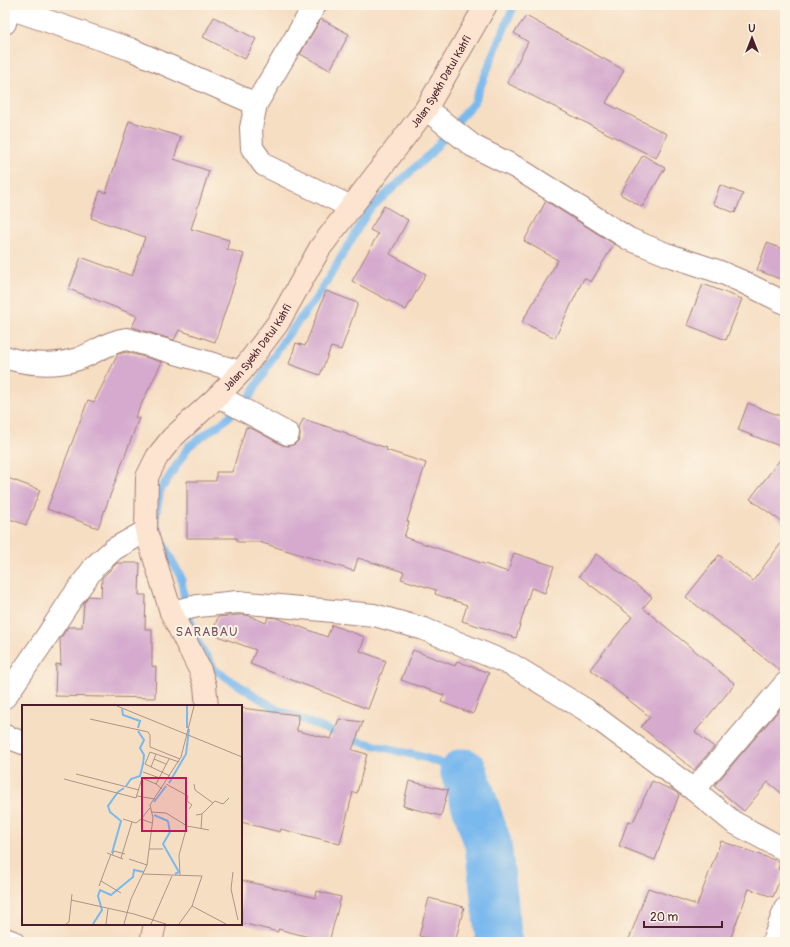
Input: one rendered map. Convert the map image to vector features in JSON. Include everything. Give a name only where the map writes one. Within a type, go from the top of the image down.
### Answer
[{"type":"street","points":[[315,5],[256,104],[251,128],[252,148],[264,165],[351,207]]},
{"type":"street","name":"Jalan Syekh Datul Kahfi","points":[[207,705],[205,686],[200,670],[174,611],[146,531],[147,477],[157,457],[172,438],[224,399],[241,372],[278,323],[320,248],[351,207],[443,123],[486,5]]},
{"type":"street","points":[[5,23],[9,8],[130,49],[256,104]]},
{"type":"street","points":[[443,123],[473,146],[517,168],[629,239],[734,278],[785,303]]},
{"type":"street","points":[[5,357],[28,363],[46,364],[78,359],[118,340],[127,339],[241,372]]},
{"type":"street","points":[[224,399],[288,434]]},
{"type":"street","points":[[5,697],[95,566],[114,549],[146,531]]},
{"type":"street","points":[[174,611],[198,606],[238,602],[374,615],[424,630],[512,665],[586,710],[694,790],[733,822],[785,850]]},
{"type":"street","points":[[694,790],[785,684]]},
{"type":"street","points":[[5,736],[22,743]]},
{"type":"street","points":[[773,942],[785,909]]},
{"type":"street","points":[[151,942],[155,925]]},
{"type":"street","points":[[5,939],[13,942]]},
{"type":"building","points":[[526,16],[624,70],[606,103],[667,134],[656,158],[507,83],[528,42],[514,33]]},
{"type":"building","points":[[214,17],[256,39],[245,59],[203,37]]},
{"type":"building","points":[[321,19],[349,34],[330,70],[300,54]]},
{"type":"building","points":[[129,121],[181,137],[174,159],[209,171],[191,229],[229,240],[227,249],[244,254],[215,342],[179,330],[174,340],[132,327],[137,316],[69,289],[81,257],[132,276],[145,237],[91,218],[100,191],[106,193]]},
{"type":"building","points":[[643,155],[665,168],[642,207],[620,194]]},
{"type":"building","points":[[720,185],[743,194],[735,213],[713,204]]},
{"type":"building","points":[[546,201],[614,244],[591,282],[584,278],[555,338],[522,322],[558,260],[524,241]]},
{"type":"building","points":[[384,206],[408,220],[390,254],[426,274],[406,310],[352,281],[378,234],[370,230]]},
{"type":"building","points":[[767,243],[785,250],[785,281],[757,270]]},
{"type":"building","points":[[703,284],[742,299],[726,340],[687,325]]},
{"type":"building","points":[[326,291],[358,303],[341,350],[331,347],[320,375],[289,364],[296,343],[305,346]]},
{"type":"building","points":[[126,352],[162,362],[135,417],[139,418],[98,528],[47,509],[88,400],[94,402],[118,354]]},
{"type":"building","points":[[748,403],[785,418],[785,448],[738,430]]},
{"type":"building","points":[[303,419],[347,433],[347,435],[387,448],[386,450],[426,463],[407,521],[409,522],[404,537],[508,572],[514,553],[554,566],[545,593],[531,588],[516,638],[462,621],[467,605],[435,594],[436,590],[401,579],[404,572],[358,558],[354,571],[259,542],[237,542],[237,538],[187,538],[187,481],[216,481],[216,472],[232,472],[246,427],[255,430],[282,445],[289,446],[295,444],[299,440],[299,429]]},
{"type":"building","points":[[785,453],[785,524],[750,499]]},
{"type":"building","points":[[5,477],[40,490],[26,525],[5,517]]},
{"type":"building","points":[[785,538],[785,672],[782,672],[686,597],[719,555],[753,581]]},
{"type":"building","points":[[596,554],[652,597],[643,608],[735,684],[695,732],[714,747],[694,770],[641,727],[650,717],[590,669],[632,617],[579,576]]},
{"type":"building","points":[[117,563],[140,563],[139,595],[146,595],[145,629],[152,629],[152,666],[156,667],[155,698],[55,696],[56,664],[61,665],[60,639],[68,627],[82,627],[84,603],[88,596],[101,597],[102,578]]},
{"type":"building","points":[[247,615],[266,623],[268,617],[277,618],[327,637],[332,625],[365,637],[360,651],[386,661],[368,709],[250,664],[256,650],[212,634],[218,617]]},
{"type":"building","points":[[413,650],[455,666],[457,661],[489,673],[473,714],[441,702],[444,695],[401,680]]},
{"type":"building","points":[[785,703],[785,796],[768,782],[744,811],[714,786]]},
{"type":"building","points":[[242,708],[298,715],[297,731],[331,739],[339,719],[363,722],[352,750],[367,754],[357,793],[353,792],[340,844],[281,829],[280,832],[242,822]]},
{"type":"building","points":[[409,781],[448,790],[441,816],[403,806]]},
{"type":"building","points":[[652,781],[674,791],[679,795],[655,860],[619,846],[628,821],[633,822]]},
{"type":"building","points":[[721,841],[780,862],[778,869],[783,871],[773,897],[749,889],[729,942],[628,942],[648,888],[697,905]]},
{"type":"building","points":[[242,880],[316,898],[317,891],[341,897],[329,942],[278,929],[278,932],[242,923]]},
{"type":"building","points":[[429,898],[464,907],[455,942],[444,942],[419,936]]},
{"type":"waterway","points":[[464,772],[426,758],[350,739],[276,709],[215,670],[197,641],[185,603],[181,577],[164,546],[155,520],[160,491],[189,446],[223,422],[249,398],[283,341],[318,296],[369,210],[431,153],[474,102],[514,5]]},
{"type":"waterway","points":[[464,772],[488,844],[499,942]]},
{"type":"district","name":"SARABAU","points":[[207,631]]}]
